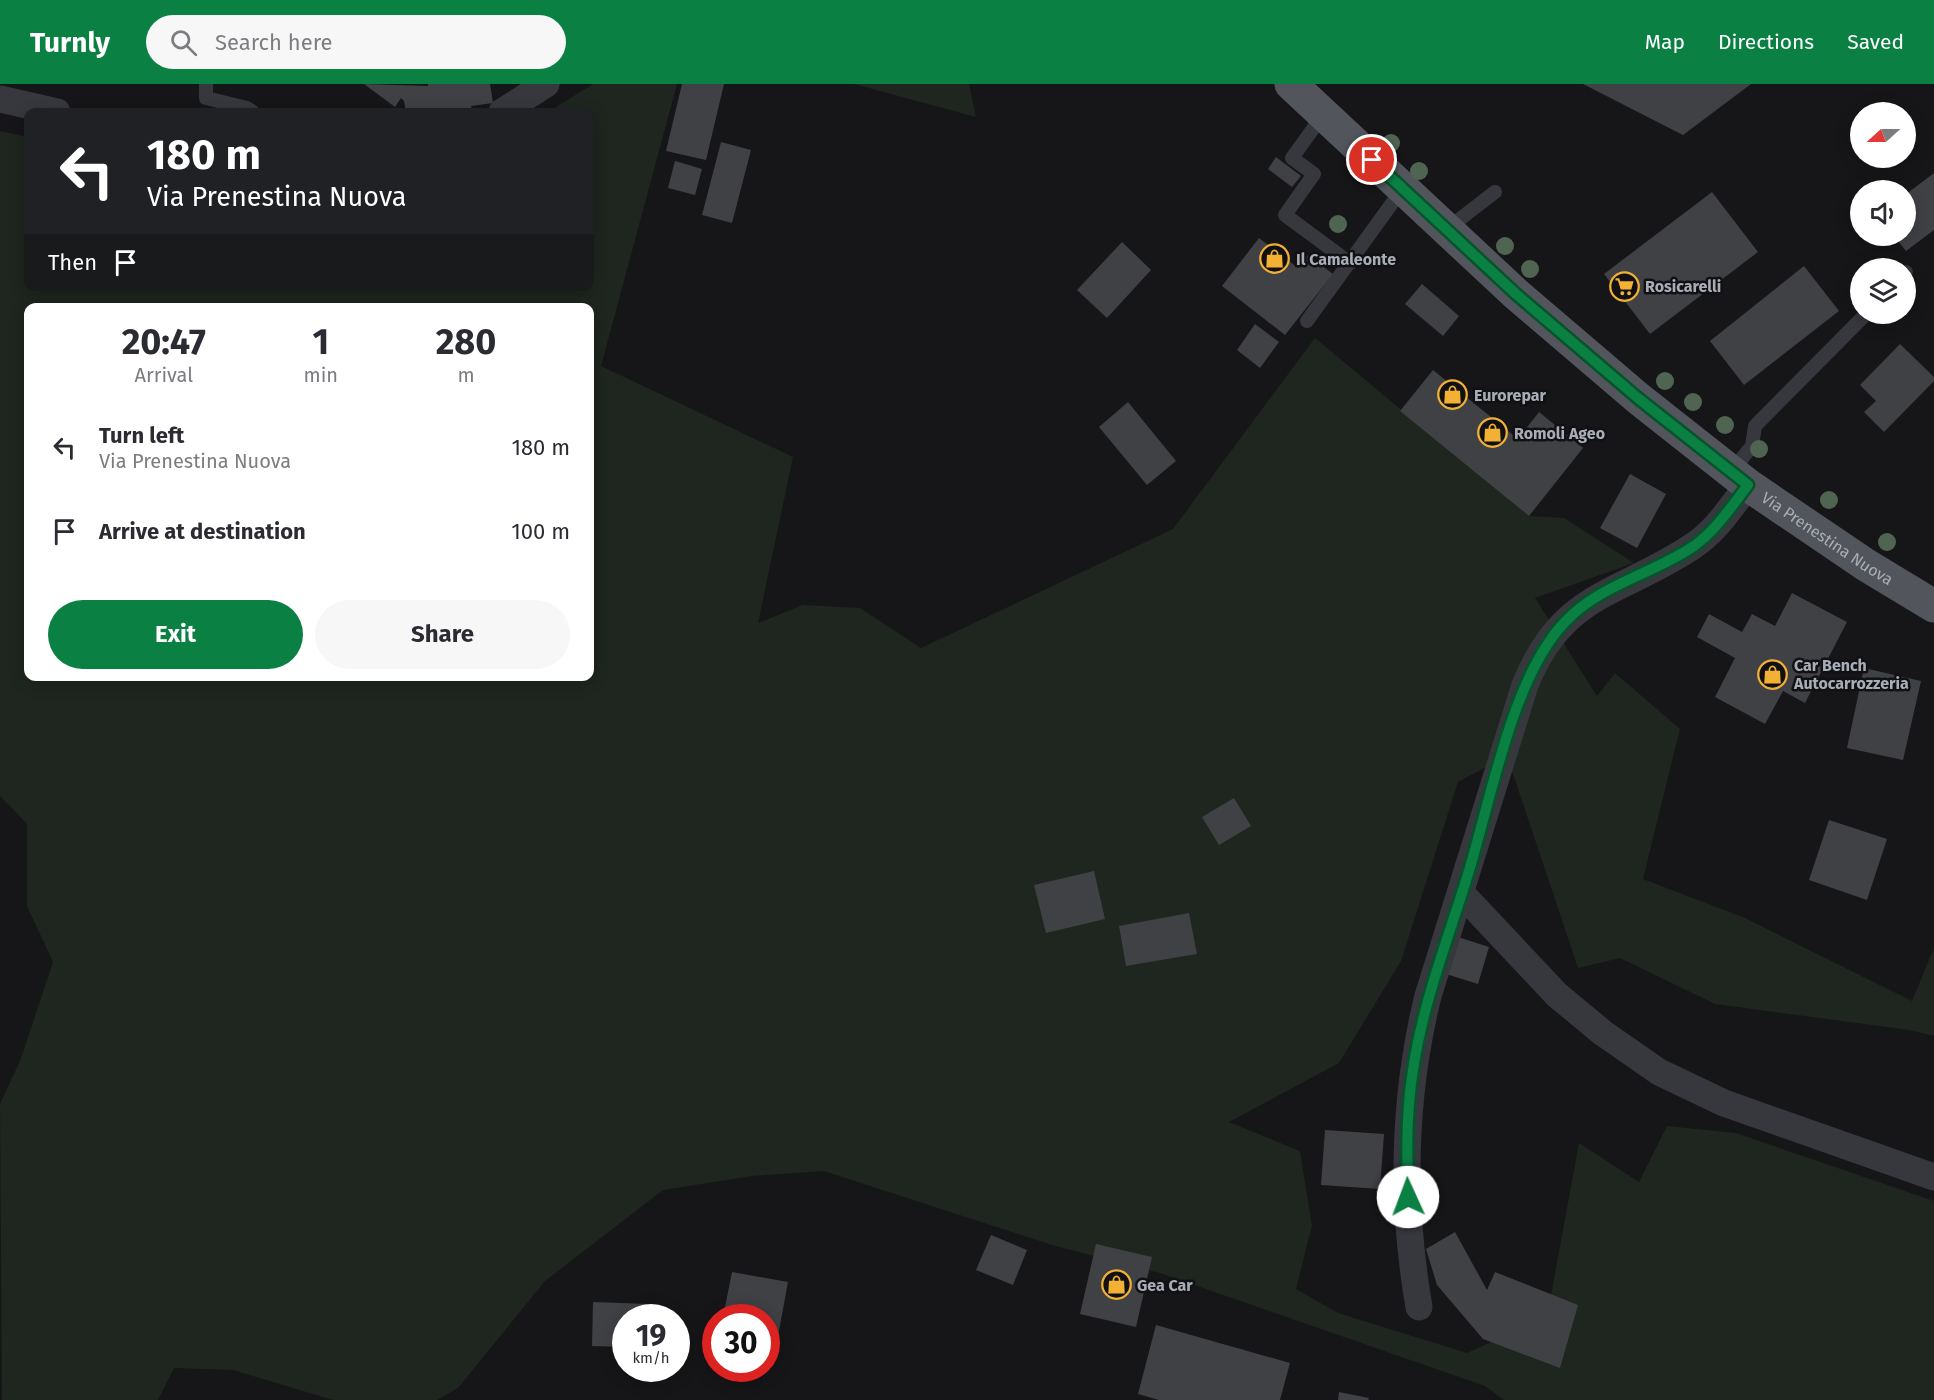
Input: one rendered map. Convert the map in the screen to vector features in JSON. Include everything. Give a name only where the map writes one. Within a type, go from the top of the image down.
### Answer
[{"type":"main road","name":"Via Prenestina Nuova","points":[[1291,84],[1516,294],[1639,399],[1739,479],[1866,565],[1934,606]]},
{"type":"street","points":[[509,100],[546,84]]},
{"type":"street","points":[[0,99],[39,108]]},
{"type":"street","points":[[1419,1307],[1409,1219],[1407,1154],[1409,1092],[1428,996],[1462,894],[1520,699],[1544,648],[1565,621],[1586,604],[1694,546],[1718,525],[1739,479]]},
{"type":"street","points":[[1462,894],[1557,995],[1604,1034],[1659,1072],[1724,1103],[1934,1177]]},
{"type":"lane","points":[[206,84],[206,98],[247,108]]},
{"type":"lane","points":[[1323,115],[1292,158],[1314,174],[1285,215],[1350,263]]},
{"type":"lane","points":[[1307,321],[1403,188]]},
{"type":"lane","points":[[1448,229],[1495,192]]},
{"type":"lane","points":[[1739,479],[1752,446],[1755,426],[1856,324]]},
{"type":"shaded area","points":[[593,84],[677,84],[601,366],[793,457],[758,623],[803,605],[860,608],[921,648],[1173,529],[1315,338],[1529,516],[1564,518],[1634,563],[1535,598],[1597,696],[1615,673],[1680,729],[1643,879],[1745,918],[1912,1001],[1934,948],[1934,1036],[1909,1030],[1715,1004],[1620,958],[1578,968],[1507,756],[1458,782],[1401,961],[1339,1063],[1229,1122],[1300,1151],[1312,1226],[1296,1289],[1338,1313],[1467,1353],[1547,1317],[1579,1143],[1639,1182],[1667,1126],[1736,1133],[1934,1201],[1934,1400],[1504,1400],[1485,1386],[1160,1273],[1052,1245],[824,1171],[752,1176],[663,1190],[545,1281],[458,1388],[437,1400],[333,1400],[233,1370],[174,1368],[158,1400],[2,1400],[0,1104],[20,1061],[53,962],[27,906],[27,824],[0,796],[0,131],[24,136],[24,291],[594,291],[594,108],[554,108]]},
{"type":"shaded area","points":[[854,84],[969,84],[976,117]]},
{"type":"building","points":[[364,84],[428,86],[428,84],[490,84],[493,103],[471,106],[472,108],[405,108],[401,98],[395,107]]},
{"type":"building","points":[[682,84],[724,84],[706,160],[666,151]]},
{"type":"building","points":[[1583,84],[1751,84],[1683,135]]},
{"type":"building","points":[[721,142],[751,150],[732,223],[702,215]]},
{"type":"building","points":[[1276,157],[1301,176],[1292,187],[1268,169]]},
{"type":"building","points":[[675,161],[702,169],[695,195],[668,188]]},
{"type":"building","points":[[1934,173],[1934,230],[1916,244],[1916,187]]},
{"type":"building","points":[[1712,192],[1758,252],[1650,334],[1604,274]]},
{"type":"building","points":[[1259,238],[1298,268],[1308,255],[1333,274],[1285,335],[1222,286]]},
{"type":"building","points":[[1122,242],[1151,270],[1107,318],[1077,290]]},
{"type":"building","points":[[1902,246],[1913,246],[1906,251]]},
{"type":"building","points":[[1804,266],[1839,311],[1744,385],[1710,341]]},
{"type":"building","points":[[1422,284],[1459,316],[1443,336],[1405,304]]},
{"type":"building","points":[[1255,324],[1279,342],[1260,368],[1237,350]]},
{"type":"building","points":[[1900,344],[1934,377],[1934,381],[1884,432],[1864,412],[1876,401],[1860,385]]},
{"type":"building","points":[[1433,370],[1518,439],[1539,412],[1583,448],[1529,516],[1400,411]]},
{"type":"building","points":[[1128,402],[1176,461],[1147,485],[1099,427]]},
{"type":"building","points":[[1630,474],[1666,494],[1637,548],[1600,528]]},
{"type":"building","name":"Car Bench Autocarrozzeria","points":[[1792,593],[1847,622],[1805,703],[1783,691],[1765,724],[1715,697],[1735,658],[1697,637],[1709,614],[1742,632],[1752,614],[1775,626]]},
{"type":"building","points":[[1864,668],[1921,681],[1903,760],[1847,748]]},
{"type":"building","points":[[1234,798],[1251,826],[1219,845],[1202,817]]},
{"type":"building","points":[[1829,820],[1887,839],[1867,900],[1809,880]]},
{"type":"building","points":[[1094,871],[1105,919],[1046,933],[1034,885]]},
{"type":"building","points":[[1189,913],[1197,954],[1126,966],[1119,926]]},
{"type":"building","points":[[1458,937],[1489,947],[1478,984],[1446,974]]},
{"type":"building","points":[[1325,1130],[1384,1134],[1380,1189],[1321,1185]]},
{"type":"building","points":[[1455,1232],[1487,1290],[1495,1272],[1578,1305],[1560,1368],[1483,1339],[1437,1285],[1426,1249]]},
{"type":"building","points":[[991,1235],[1027,1250],[1013,1285],[976,1270]]},
{"type":"building","name":"Gea Car","points":[[1096,1244],[1152,1257],[1136,1327],[1080,1314]]},
{"type":"building","points":[[732,1272],[788,1282],[780,1325],[780,1304],[726,1304]]},
{"type":"building","points":[[593,1302],[648,1304],[612,1304],[612,1347],[592,1346]]},
{"type":"building","points":[[1156,1325],[1290,1363],[1280,1400],[1159,1400],[1138,1394]]},
{"type":"building","points":[[1339,1392],[1369,1398],[1368,1400],[1338,1400]]},
{"type":"place","name":"Il Camaleonte","points":[[1275,259]]},
{"type":"place","name":"Rosicarelli","points":[[1624,286]]},
{"type":"place","name":"Eurorepar","points":[[1453,395]]},
{"type":"place","name":"Romoli Ageo","points":[[1493,433]]},
{"type":"place","name":"Car Bench Autocarrozzeria","points":[[1773,674]]},
{"type":"place","name":"Gea Car","points":[[1116,1285]]},
{"type":"route","points":[[1372,160],[1516,294],[1639,399],[1748,485],[1718,525],[1694,546],[1601,595],[1573,613],[1554,634],[1536,660],[1525,685],[1468,876],[1428,996],[1409,1092],[1408,1197]]}]
